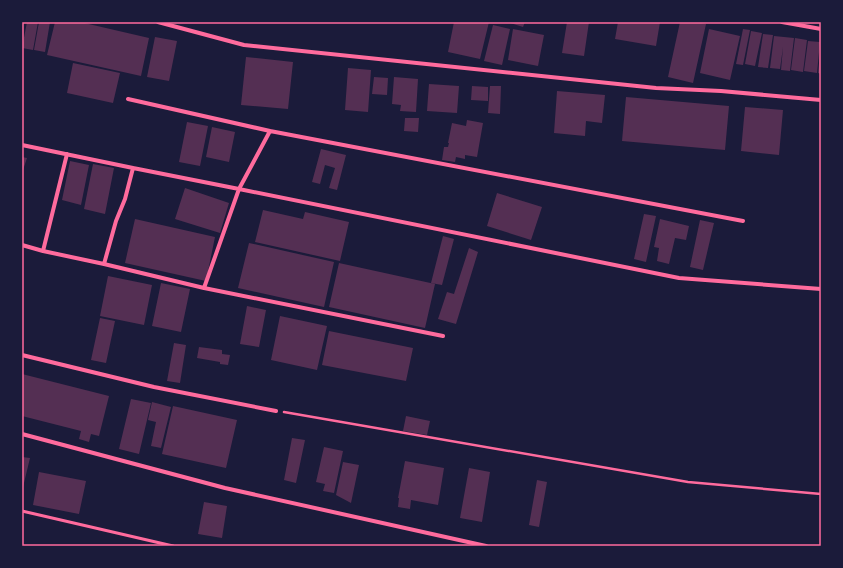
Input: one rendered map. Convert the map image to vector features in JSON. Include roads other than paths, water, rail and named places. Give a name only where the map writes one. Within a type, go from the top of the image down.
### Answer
[{"type":"street","points":[[158,22],[244,45],[656,88],[721,91],[821,100]]},
{"type":"street","points":[[782,22],[821,29]]},
{"type":"street","points":[[128,99],[270,131],[743,221]]},
{"type":"street","points":[[204,288],[239,189],[270,131]]},
{"type":"street","points":[[22,145],[679,278],[821,289]]},
{"type":"street","points":[[43,251],[67,154]]},
{"type":"street","points":[[104,264],[116,221],[126,199],[133,168]]},
{"type":"street","points":[[22,245],[204,288],[443,336]]},
{"type":"street","points":[[22,354],[154,387],[276,410]]},
{"type":"street","points":[[22,434],[225,488],[486,546]]},
{"type":"lane","points":[[22,511],[173,546]]}]
